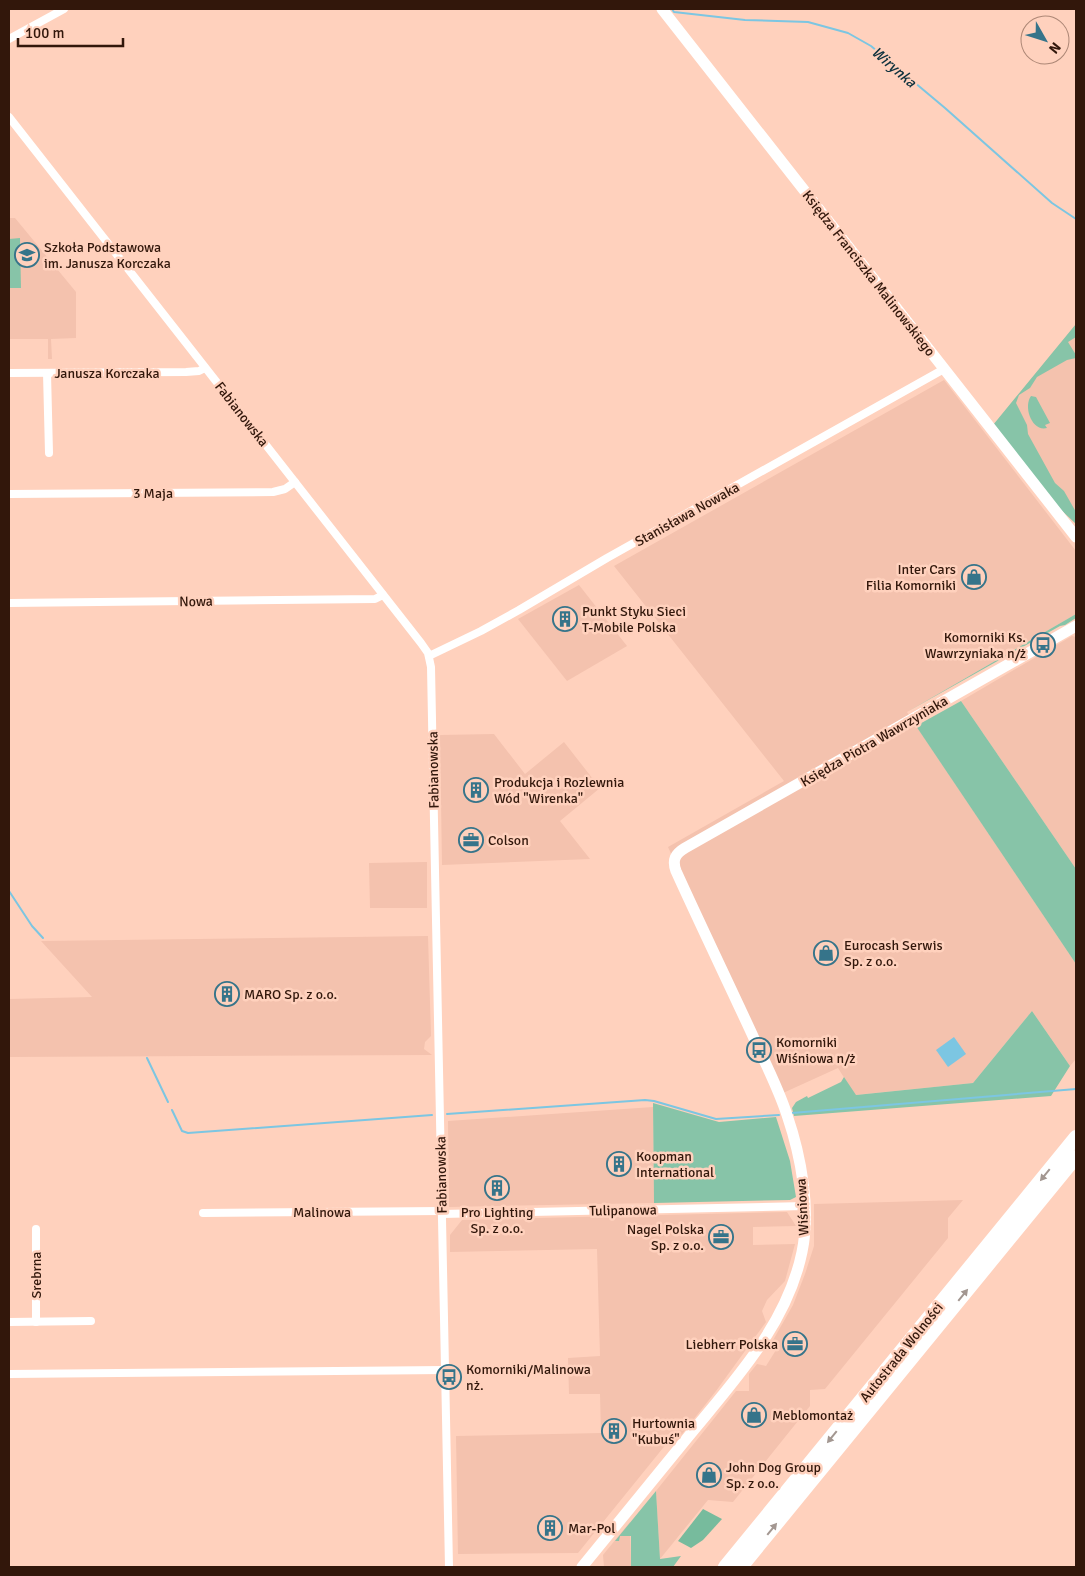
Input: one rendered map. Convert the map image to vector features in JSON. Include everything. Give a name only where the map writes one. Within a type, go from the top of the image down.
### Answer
[{"type":"highway","name":"Autostrada Wolności","points":[[726,1567],[1076,1137]]},
{"type":"highway","name":"Autostrada Wolności","points":[[741,1567],[1076,1157]]},
{"type":"street","points":[[9,39],[64,9]]},
{"type":"street","name":"Księdza Franciszka Malinowskiego","points":[[662,9],[1076,537]]},
{"type":"street","name":"Fabianowska","points":[[9,117],[421,643],[429,656],[431,667],[434,772],[450,1567]]},
{"type":"street","name":"Janusza Korczaka","points":[[9,373],[186,372],[205,368]]},
{"type":"street","name":"Stanisława Nowaka","points":[[429,656],[500,620],[944,369]]},
{"type":"street","points":[[47,373],[49,453]]},
{"type":"street","name":"3 Maja","points":[[9,494],[273,492],[285,490],[295,482]]},
{"type":"street","name":"Nowa","points":[[9,603],[375,599],[383,595]]},
{"type":"street","name":"Księdza Piotra Wawrzyniaka","points":[[674,860],[678,853],[685,848],[1076,626]]},
{"type":"street","name":"Wiśniowa","points":[[582,1567],[733,1382],[765,1338],[782,1308],[797,1272],[805,1235],[805,1206],[796,1143],[785,1108],[676,871],[674,860]]},
{"type":"street","name":"Tulipanowa","points":[[442,1212],[805,1206]]},
{"type":"street","name":"Malinowa","points":[[203,1213],[442,1212]]},
{"type":"street","name":"Srebrna","points":[[36,1229],[36,1322]]},
{"type":"street","points":[[9,1322],[91,1321]]},
{"type":"street","points":[[9,1374],[445,1370]]},
{"type":"shaded area","name":"Szkoła Podstawowa im. Janusza Korczaka","points":[[9,218],[15,218],[76,292],[76,338],[51,339],[52,359],[48,359],[48,339],[9,339]]},
{"type":"shaded area","points":[[1076,324],[1076,516],[999,418]]},
{"type":"shaded area","points":[[944,380],[1076,551],[1076,614],[907,712],[1076,964],[1076,1059],[1070,1066],[1032,1011],[973,1083],[855,1095],[838,1068],[783,1093],[668,847],[784,781],[614,566]]},
{"type":"shaded area","points":[[579,585],[627,646],[567,681],[518,619]]},
{"type":"shaded area","points":[[1072,636],[1076,637],[1076,869],[961,701]]},
{"type":"shaded area","points":[[494,734],[525,774],[564,742],[600,788],[560,821],[590,859],[442,865],[440,735]]},
{"type":"shaded area","points":[[427,862],[427,908],[370,908],[369,863]]},
{"type":"shaded area","points":[[428,936],[431,1036],[425,1042],[424,1049],[432,1055],[9,1057],[9,999],[92,997],[41,941]]},
{"type":"shaded area","points":[[653,1107],[654,1203],[449,1207],[448,1121]]},
{"type":"shaded area","points":[[963,1200],[948,1218],[948,1238],[825,1389],[810,1390],[810,1406],[733,1502],[708,1500],[660,1559],[656,1491],[736,1391],[749,1391],[749,1374],[757,1364],[766,1366],[776,1350],[772,1346],[772,1342],[793,1305],[814,1246],[814,1204]]},
{"type":"shaded area","points":[[787,1212],[796,1226],[753,1227],[753,1245],[795,1244],[785,1281],[767,1300],[762,1311],[766,1322],[716,1391],[675,1443],[667,1443],[578,1553],[458,1554],[456,1436],[601,1433],[600,1394],[569,1394],[568,1358],[600,1356],[597,1249],[450,1252],[450,1235],[462,1220]]},
{"type":"shaded area","points":[[630,1522],[631,1567],[604,1567],[603,1555]]},
{"type":"green space","points":[[20,238],[21,288],[9,288],[9,239]]},
{"type":"green space","points":[[1076,324],[1076,337],[1068,342],[1076,358],[1067,360],[1037,377],[1030,388],[1019,395],[1016,403],[1027,425],[1028,434],[1055,483],[1064,491],[1076,512],[1076,524],[1060,509],[993,425]]},
{"type":"green space","points":[[1031,396],[1036,397],[1050,423],[1045,425],[1047,428],[1037,426],[1030,418],[1028,406]]},
{"type":"green space","points":[[1076,614],[1076,618],[1065,625],[1060,626],[907,712]]},
{"type":"green space","points":[[961,701],[1076,869],[1076,964],[916,726]]},
{"type":"green space","points":[[1032,1011],[1070,1066],[1051,1096],[794,1116],[792,1108],[796,1102],[841,1082],[844,1077],[856,1095],[973,1083]]},
{"type":"green space","points":[[653,1103],[719,1122],[776,1117],[790,1161],[796,1197],[790,1200],[654,1203]]},
{"type":"green space","points":[[656,1491],[660,1559],[681,1556],[673,1567],[631,1567],[631,1536],[620,1536],[619,1541],[615,1541]]},
{"type":"green space","points":[[703,1509],[722,1519],[703,1540],[691,1548],[678,1541]]},
{"type":"water","points":[[954,1037],[966,1054],[948,1067],[936,1050]]},
{"type":"waterway","name":"Wirynka","points":[[672,9],[674,12],[745,20],[808,22],[848,33],[871,46],[945,108],[1052,203],[1076,219]]},
{"type":"waterway","points":[[9,891],[32,926],[43,938]]},
{"type":"waterway","points":[[147,1058],[168,1102]]},
{"type":"waterway","points":[[792,1113],[1076,1089]]},
{"type":"waterway","points":[[447,1114],[645,1100],[716,1119],[779,1115]]},
{"type":"waterway","points":[[172,1110],[182,1131],[188,1133],[432,1115]]},
{"type":"place","name":"Szkoła Podstawowa im. Janusza Korczaka","points":[[27,255]]},
{"type":"place","name":"Inter Cars Filia Komorniki","points":[[974,577]]},
{"type":"place","name":"Punkt Styku Sieci T-Mobile Polska","points":[[565,619]]},
{"type":"place","name":"Komorniki Ks. Wawrzyniaka n/ż","points":[[1043,645]]},
{"type":"place","name":"Produkcja i Rozlewnia Wód \"Wirenka\"","points":[[476,790]]},
{"type":"place","name":"Colson","points":[[471,840]]},
{"type":"place","name":"Eurocash Serwis Sp. z o.o.","points":[[826,953]]},
{"type":"place","name":"MARO Sp. z o.o.","points":[[227,994]]},
{"type":"place","name":"Komorniki Wiśniowa n/ż","points":[[759,1050]]},
{"type":"place","name":"Koopman International","points":[[619,1164]]},
{"type":"place","name":"Pro Lighting Sp. z o.o.","points":[[497,1188]]},
{"type":"place","name":"Nagel Polska Sp. z o.o.","points":[[721,1237]]},
{"type":"place","name":"Liebherr Polska","points":[[795,1344]]},
{"type":"place","name":"Komorniki/Malinowa nż.","points":[[449,1377]]},
{"type":"place","name":"Meblomontaż","points":[[754,1415]]},
{"type":"place","name":"Hurtownia \"Kubuś\"","points":[[614,1431]]},
{"type":"place","name":"John Dog Group Sp. z o.o.","points":[[709,1475]]},
{"type":"place","name":"Mar-Pol","points":[[550,1528]]}]
